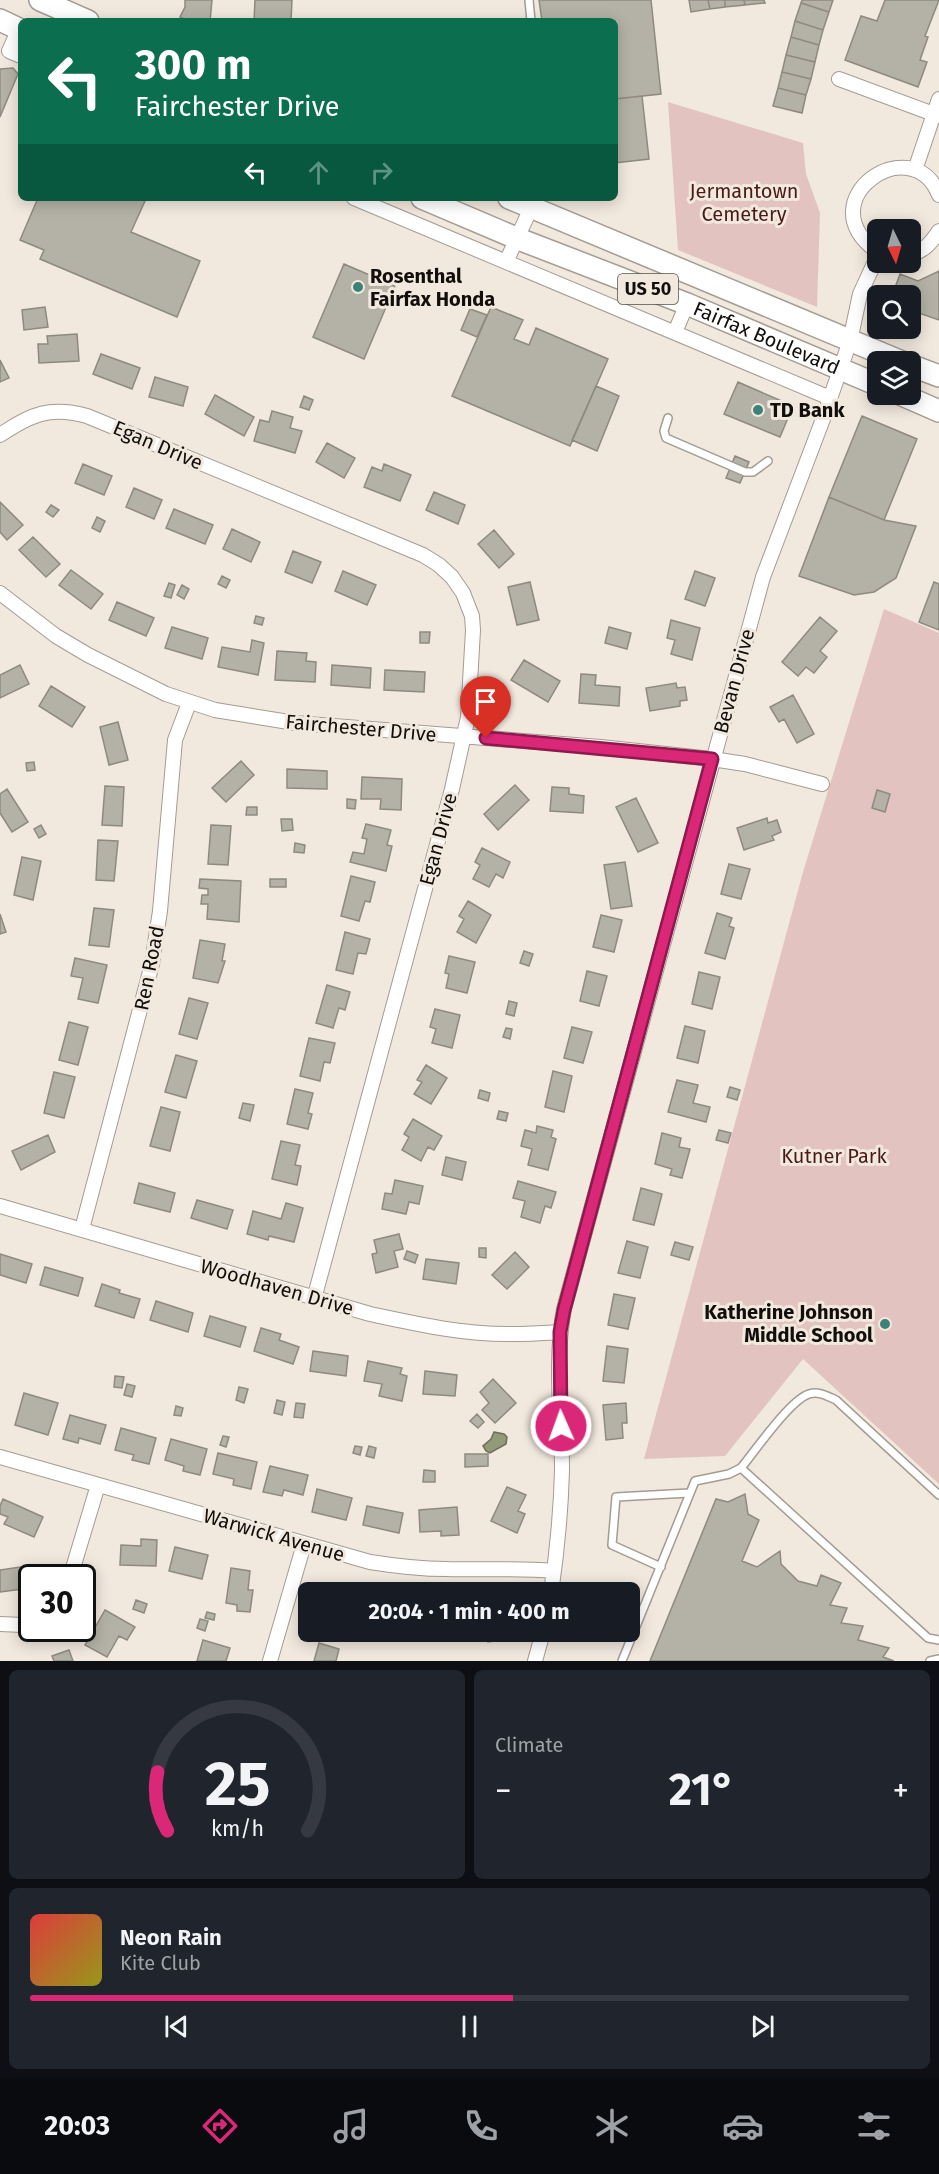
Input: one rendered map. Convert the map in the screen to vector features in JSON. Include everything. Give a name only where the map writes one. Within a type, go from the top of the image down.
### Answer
[{"type":"main road","points":[[40,0],[81,18]]},
{"type":"main road","points":[[66,0],[84,18]]},
{"type":"main road","points":[[0,20],[18,28]]},
{"type":"main road","name":"Fairfax Boulevard","points":[[429,201],[516,238],[687,304],[867,381]]},
{"type":"main road","name":"Fairfax Boulevard","points":[[533,203],[875,351]]},
{"type":"main road","points":[[921,369],[939,376]]},
{"type":"main road","points":[[921,403],[939,411]]},
{"type":"street","points":[[10,52],[18,34]]},
{"type":"street","points":[[839,79],[937,115]]},
{"type":"street","points":[[915,170],[937,115],[939,99]]},
{"type":"street","points":[[867,245],[857,231],[853,217],[855,201],[861,188],[872,177],[885,170],[900,168],[915,170],[928,179],[939,195]]},
{"type":"street","points":[[361,201],[830,398]]},
{"type":"street","points":[[506,262],[533,203]]},
{"type":"street","points":[[921,250],[926,248],[939,231]]},
{"type":"street","name":"Bevan Drive","points":[[552,1582],[561,1509],[560,1332],[564,1310],[763,577],[840,370],[850,341],[860,294],[869,273]]},
{"type":"street","points":[[675,332],[687,304]]},
{"type":"street","name":"Egan Drive","points":[[0,435],[22,420],[35,415],[58,411],[87,416],[423,555],[439,565],[452,578],[463,593],[472,616],[468,717],[449,800],[315,1299]]},
{"type":"street","name":"Fairchester Drive","points":[[0,593],[56,636],[88,655],[189,703],[258,718],[295,723],[712,759],[745,764],[822,784]]},
{"type":"street","name":"Ren Road","points":[[82,1229],[152,964],[160,911],[175,740],[189,703]]},
{"type":"street","name":"Woodhaven Drive","points":[[0,1206],[370,1314],[441,1328],[512,1334],[560,1332]]},
{"type":"street","name":"Warwick Avenue","points":[[0,1457],[370,1562],[445,1569],[514,1568],[554,1571]]},
{"type":"street","points":[[74,1564],[98,1485]]},
{"type":"street","points":[[270,1661],[304,1544]]},
{"type":"street","points":[[0,1624],[18,1625]]},
{"type":"street","points":[[535,1661],[540,1642]]},
{"type":"lane","points":[[529,0],[531,18]]},
{"type":"lane","points":[[668,418],[664,431],[666,438],[745,472],[753,472],[768,461]]},
{"type":"lane","points":[[622,1661],[695,1481],[729,1474],[741,1468],[795,1402],[809,1394],[823,1394],[836,1400],[939,1495]]},
{"type":"lane","points":[[741,1468],[928,1638],[939,1640]]},
{"type":"lane","points":[[661,1567],[612,1545],[616,1497],[689,1493]]},
{"type":"lane","points":[[930,1661],[939,1659]]},
{"type":"green space","name":"Jermantown Cemetery","points":[[668,102],[803,143],[806,174],[820,213],[817,307],[678,250]]},
{"type":"green space","name":"Kutner Park","points":[[884,609],[939,633],[939,1484],[803,1359],[725,1456],[644,1459],[803,872]]},
{"type":"shaded area","points":[[494,1432],[507,1437],[506,1444],[490,1453],[483,1446],[491,1439]]},
{"type":"building","points":[[185,0],[212,0],[210,18],[182,18],[180,17],[185,7]]},
{"type":"building","points":[[255,0],[292,0],[291,18],[254,18]]},
{"type":"building","points":[[539,0],[651,0],[661,94],[618,99],[618,18],[542,18]]},
{"type":"building","points":[[689,0],[708,0],[710,9],[691,12]]},
{"type":"building","points":[[708,0],[725,0],[725,7],[710,9]]},
{"type":"building","points":[[725,0],[744,0],[745,5],[725,7]]},
{"type":"building","points":[[744,0],[764,0],[765,3],[745,5]]},
{"type":"building","points":[[802,0],[833,0],[829,12],[801,3]]},
{"type":"building","points":[[885,0],[939,0],[925,36],[928,37],[920,60],[927,62],[918,87],[845,60],[861,16],[877,21]]},
{"type":"building","points":[[801,3],[829,12],[823,30],[795,21]]},
{"type":"building","points":[[795,21],[823,30],[819,45],[791,37]]},
{"type":"building","points":[[791,37],[819,45],[815,62],[786,55]]},
{"type":"building","points":[[786,55],[815,62],[811,79],[782,72]]},
{"type":"building","points":[[13,68],[18,74],[0,117],[0,69]]},
{"type":"building","points":[[782,72],[811,79],[806,95],[778,88]]},
{"type":"building","points":[[778,88],[806,95],[802,113],[773,106]]},
{"type":"building","points":[[642,96],[649,159],[618,163],[618,99]]},
{"type":"building","points":[[37,201],[145,201],[131,232],[200,261],[177,317],[40,259],[44,250],[20,240]]},
{"type":"building","points":[[344,264],[395,286],[364,359],[313,337]]},
{"type":"building","points":[[939,271],[939,320],[921,314],[921,285],[896,285],[900,274],[918,281]]},
{"type":"building","points":[[45,307],[48,327],[24,330],[22,310]]},
{"type":"building","points":[[491,307],[523,320],[514,339],[529,345],[536,328],[608,359],[570,446],[452,396]]},
{"type":"building","points":[[470,309],[487,315],[477,337],[461,330]]},
{"type":"building","points":[[77,334],[79,361],[39,363],[38,344],[48,344],[47,336]]},
{"type":"building","points":[[101,354],[140,368],[132,389],[93,374]]},
{"type":"building","points":[[0,360],[9,378],[0,382]]},
{"type":"building","points":[[155,377],[188,387],[183,406],[149,397]]},
{"type":"building","points":[[738,382],[793,406],[780,437],[724,414]]},
{"type":"building","points":[[596,386],[619,396],[597,451],[572,440]]},
{"type":"building","points":[[215,395],[254,417],[244,436],[205,414]]},
{"type":"building","points":[[304,396],[313,400],[309,410],[300,407]]},
{"type":"building","points":[[272,411],[293,417],[290,428],[302,431],[295,453],[254,441],[260,420],[269,422]]},
{"type":"building","points":[[862,416],[917,439],[884,520],[829,497]]},
{"type":"building","points":[[327,443],[355,458],[344,478],[316,462]]},
{"type":"building","points":[[735,456],[749,462],[740,483],[726,478]]},
{"type":"building","points":[[83,464],[112,476],[104,495],[75,483]]},
{"type":"building","points":[[384,464],[411,475],[400,501],[364,487],[372,467],[382,471]]},
{"type":"building","points":[[134,488],[162,500],[154,519],[126,507]]},
{"type":"building","points":[[434,492],[465,505],[458,524],[426,510]]},
{"type":"building","points":[[829,497],[884,520],[916,526],[896,578],[874,592],[854,595],[799,576]]},
{"type":"building","points":[[0,502],[23,525],[7,540],[0,532]]},
{"type":"building","points":[[51,505],[59,510],[53,517],[46,512]]},
{"type":"building","points":[[174,509],[213,525],[205,544],[166,528]]},
{"type":"building","points":[[97,517],[105,521],[100,532],[92,528]]},
{"type":"building","points":[[232,529],[260,542],[251,562],[223,549]]},
{"type":"building","points":[[494,530],[514,554],[499,568],[478,544]]},
{"type":"building","points":[[33,537],[60,564],[46,577],[19,550]]},
{"type":"building","points":[[293,551],[321,562],[312,583],[285,572]]},
{"type":"building","points":[[71,570],[103,594],[91,609],[59,585]]},
{"type":"building","points":[[343,571],[376,585],[367,605],[335,591]]},
{"type":"building","points":[[695,571],[715,578],[705,606],[685,599]]},
{"type":"building","points":[[222,576],[230,580],[226,588],[218,584]]},
{"type":"building","points":[[530,582],[539,620],[517,625],[508,587]]},
{"type":"building","points":[[934,582],[939,584],[939,630],[919,622]]},
{"type":"building","points":[[169,583],[175,585],[171,598],[164,596]]},
{"type":"building","points":[[182,585],[189,589],[184,599],[177,595]]},
{"type":"building","points":[[117,602],[154,618],[146,636],[109,620]]},
{"type":"building","points":[[256,616],[264,618],[262,625],[254,623]]},
{"type":"building","points":[[820,617],[837,631],[820,651],[827,657],[814,673],[806,667],[798,676],[782,662]]},
{"type":"building","points":[[671,620],[700,628],[692,660],[671,654],[675,640],[667,638]]},
{"type":"building","points":[[172,627],[208,638],[202,659],[165,648]]},
{"type":"building","points":[[609,627],[631,633],[627,649],[605,643]]},
{"type":"building","points":[[420,632],[430,632],[429,643],[420,643]]},
{"type":"building","points":[[252,640],[264,643],[258,675],[218,667],[222,647],[250,652]]},
{"type":"building","points":[[277,651],[307,653],[306,661],[316,662],[315,682],[275,680]]},
{"type":"building","points":[[524,660],[560,681],[548,702],[511,680]]},
{"type":"building","points":[[20,665],[29,684],[0,698],[0,675]]},
{"type":"building","points":[[332,665],[371,668],[370,688],[331,685]]},
{"type":"building","points":[[385,670],[425,672],[424,692],[384,690]]},
{"type":"building","points":[[581,674],[596,675],[595,685],[620,687],[619,706],[579,703]]},
{"type":"building","points":[[676,683],[677,688],[685,687],[687,700],[680,701],[680,706],[650,711],[646,688]]},
{"type":"building","points":[[51,686],[85,707],[72,727],[39,706]]},
{"type":"building","points":[[793,695],[814,734],[797,743],[784,719],[779,722],[770,707]]},
{"type":"building","points":[[118,722],[128,760],[109,765],[100,727]]},
{"type":"building","points":[[241,761],[254,775],[226,802],[212,788]]},
{"type":"building","points":[[34,762],[35,770],[27,771],[26,763]]},
{"type":"building","points":[[287,769],[327,771],[327,789],[287,788]]},
{"type":"building","points":[[362,777],[402,779],[401,810],[380,809],[381,799],[361,799]]},
{"type":"building","points":[[515,785],[529,800],[498,830],[484,814]]},
{"type":"building","points":[[105,786],[124,787],[122,826],[102,825]]},
{"type":"building","points":[[552,787],[569,788],[569,794],[584,796],[583,813],[550,811]]},
{"type":"building","points":[[7,789],[28,822],[12,832],[0,813],[0,794]]},
{"type":"building","points":[[877,790],[890,794],[885,812],[872,808]]},
{"type":"building","points":[[636,798],[658,843],[638,852],[616,807]]},
{"type":"building","points":[[347,799],[356,800],[355,809],[347,808]]},
{"type":"building","points":[[247,807],[257,807],[257,815],[246,815]]},
{"type":"building","points":[[767,818],[768,823],[777,820],[781,832],[772,836],[774,840],[744,850],[737,828]]},
{"type":"building","points":[[281,819],[292,819],[293,830],[282,831]]},
{"type":"building","points":[[366,824],[391,830],[387,845],[392,846],[386,871],[350,862],[353,852],[364,854],[367,839],[362,838]]},
{"type":"building","points":[[41,825],[46,834],[39,838],[34,829]]},
{"type":"building","points":[[211,825],[231,826],[228,865],[208,864]]},
{"type":"building","points":[[98,840],[118,841],[114,881],[96,880]]},
{"type":"building","points":[[295,843],[305,845],[304,853],[294,852]]},
{"type":"building","points":[[482,848],[510,862],[503,878],[496,874],[489,887],[473,879],[480,865],[475,862]]},
{"type":"building","points":[[22,857],[41,861],[33,900],[14,895]]},
{"type":"building","points":[[625,862],[632,906],[611,909],[604,865]]},
{"type":"building","points":[[729,864],[750,869],[741,899],[721,894]]},
{"type":"building","points":[[351,876],[375,882],[370,902],[365,901],[359,921],[341,916]]},
{"type":"building","points":[[200,879],[241,881],[239,922],[207,919],[208,904],[201,904],[202,895],[208,895],[208,889],[199,888]]},
{"type":"building","points":[[270,879],[286,879],[286,887],[270,887]]},
{"type":"building","points":[[468,901],[491,915],[476,943],[457,932],[464,919],[459,916]]},
{"type":"building","points":[[94,908],[114,910],[109,947],[89,945]]},
{"type":"building","points":[[717,913],[732,918],[729,926],[734,928],[725,959],[705,953]]},
{"type":"building","points":[[0,914],[6,932],[0,934]]},
{"type":"building","points":[[601,915],[622,920],[614,952],[593,947]]},
{"type":"building","points":[[345,932],[370,939],[366,954],[358,953],[353,974],[336,970]]},
{"type":"building","points":[[200,940],[225,944],[222,961],[225,961],[218,983],[193,978]]},
{"type":"building","points":[[524,951],[533,954],[529,966],[520,963]]},
{"type":"building","points":[[449,956],[475,962],[467,993],[446,988],[449,974],[445,973]]},
{"type":"building","points":[[75,958],[107,965],[98,1003],[78,999],[83,978],[71,976]]},
{"type":"building","points":[[587,971],[607,976],[599,1006],[580,1001]]},
{"type":"building","points":[[699,972],[720,977],[712,1009],[692,1004]]},
{"type":"building","points":[[327,985],[350,992],[345,1010],[339,1008],[333,1028],[316,1023]]},
{"type":"building","points":[[189,998],[208,1003],[197,1039],[179,1034]]},
{"type":"building","points":[[509,1001],[517,1003],[514,1016],[506,1014]]},
{"type":"building","points":[[435,1009],[460,1015],[452,1048],[432,1043],[436,1029],[430,1027]]},
{"type":"building","points":[[69,1022],[88,1027],[78,1065],[59,1060]]},
{"type":"building","points":[[685,1026],[705,1031],[698,1063],[677,1058]]},
{"type":"building","points":[[572,1027],[592,1032],[583,1063],[564,1058]]},
{"type":"building","points":[[506,1028],[512,1029],[510,1039],[503,1037]]},
{"type":"building","points":[[309,1038],[335,1043],[330,1063],[324,1062],[320,1081],[300,1076]]},
{"type":"building","points":[[176,1055],[197,1061],[186,1098],[165,1092]]},
{"type":"building","points":[[426,1065],[447,1078],[431,1104],[414,1094],[422,1082],[417,1080]]},
{"type":"building","points":[[553,1071],[572,1076],[564,1112],[545,1107]]},
{"type":"building","points":[[54,1072],[75,1077],[64,1118],[44,1113]]},
{"type":"building","points":[[677,1080],[698,1085],[693,1103],[710,1107],[706,1122],[668,1112]]},
{"type":"building","points":[[730,1087],[740,1090],[737,1100],[727,1097]]},
{"type":"building","points":[[295,1089],[313,1093],[308,1113],[312,1114],[308,1129],[287,1124]]},
{"type":"building","points":[[480,1090],[490,1093],[488,1101],[478,1098]]},
{"type":"building","points":[[243,1103],[254,1105],[250,1121],[239,1118]]},
{"type":"building","points":[[161,1107],[180,1112],[170,1151],[150,1146]]},
{"type":"building","points":[[499,1111],[508,1113],[506,1121],[497,1119]]},
{"type":"building","points":[[413,1119],[442,1136],[434,1150],[428,1147],[421,1161],[402,1150],[409,1137],[404,1134]]},
{"type":"building","points":[[537,1126],[553,1130],[551,1137],[556,1139],[548,1170],[528,1165],[532,1149],[521,1146],[525,1130],[536,1133]]},
{"type":"building","points":[[719,1130],[731,1133],[728,1143],[716,1140]]},
{"type":"building","points":[[662,1133],[681,1138],[679,1147],[690,1149],[682,1178],[670,1175],[672,1169],[655,1164]]},
{"type":"building","points":[[48,1135],[55,1152],[21,1170],[12,1151]]},
{"type":"building","points":[[281,1141],[300,1145],[295,1165],[301,1166],[297,1185],[272,1179]]},
{"type":"building","points":[[446,1157],[466,1162],[462,1180],[442,1175]]},
{"type":"building","points":[[395,1180],[423,1186],[419,1204],[409,1202],[406,1214],[382,1209],[385,1193],[392,1194]]},
{"type":"building","points":[[518,1181],[556,1192],[551,1208],[545,1206],[540,1223],[521,1217],[525,1201],[513,1198]]},
{"type":"building","points":[[139,1183],[175,1193],[170,1212],[134,1203]]},
{"type":"building","points":[[641,1188],[662,1194],[654,1225],[633,1220]]},
{"type":"building","points":[[197,1200],[233,1210],[227,1229],[191,1218]]},
{"type":"building","points":[[286,1203],[303,1208],[294,1242],[269,1236],[268,1240],[247,1234],[253,1211],[281,1219]]},
{"type":"building","points":[[399,1234],[403,1249],[394,1251],[398,1267],[376,1273],[372,1254],[377,1253],[374,1240]]},
{"type":"building","points":[[627,1241],[648,1247],[640,1278],[618,1273]]},
{"type":"building","points":[[675,1242],[693,1247],[689,1260],[671,1255]]},
{"type":"building","points":[[479,1248],[486,1248],[486,1258],[479,1257]]},
{"type":"building","points":[[407,1251],[418,1255],[415,1263],[404,1259]]},
{"type":"building","points":[[515,1252],[529,1267],[507,1289],[492,1275]]},
{"type":"building","points":[[0,1254],[32,1264],[26,1283],[0,1275]]},
{"type":"building","points":[[426,1259],[459,1263],[456,1284],[423,1279]]},
{"type":"building","points":[[45,1267],[83,1278],[78,1296],[40,1285]]},
{"type":"building","points":[[102,1284],[120,1290],[119,1293],[140,1299],[134,1318],[95,1306]]},
{"type":"building","points":[[614,1294],[635,1298],[628,1329],[608,1325]]},
{"type":"building","points":[[156,1301],[193,1313],[188,1332],[150,1320]]},
{"type":"building","points":[[210,1316],[246,1327],[240,1347],[204,1336]]},
{"type":"building","points":[[261,1328],[281,1334],[279,1340],[299,1347],[293,1364],[254,1351]]},
{"type":"building","points":[[607,1346],[628,1349],[624,1383],[603,1381]]},
{"type":"building","points":[[313,1351],[348,1356],[346,1376],[310,1371]]},
{"type":"building","points":[[368,1361],[402,1368],[400,1374],[407,1376],[402,1401],[379,1396],[382,1384],[364,1381]]},
{"type":"building","points":[[425,1371],[457,1375],[455,1396],[423,1394]]},
{"type":"building","points":[[115,1376],[124,1377],[122,1388],[114,1387]]},
{"type":"building","points":[[493,1379],[516,1403],[495,1423],[482,1410],[489,1403],[480,1392]]},
{"type":"building","points":[[127,1384],[135,1386],[132,1397],[124,1395]]},
{"type":"building","points":[[239,1387],[248,1389],[244,1403],[236,1400]]},
{"type":"building","points":[[24,1393],[58,1403],[48,1435],[15,1425]]},
{"type":"building","points":[[277,1400],[285,1402],[282,1415],[274,1413]]},
{"type":"building","points":[[296,1403],[305,1404],[303,1418],[294,1417]]},
{"type":"building","points":[[626,1403],[627,1423],[622,1423],[623,1438],[606,1440],[603,1405]]},
{"type":"building","points":[[176,1406],[183,1408],[181,1416],[174,1415]]},
{"type":"building","points":[[477,1414],[484,1422],[478,1428],[470,1421]]},
{"type":"building","points":[[70,1415],[106,1425],[100,1444],[79,1438],[78,1443],[63,1439]]},
{"type":"building","points":[[121,1428],[156,1438],[149,1464],[132,1460],[134,1455],[115,1450]]},
{"type":"building","points":[[223,1436],[229,1437],[226,1447],[220,1445]]},
{"type":"building","points":[[171,1439],[207,1449],[200,1475],[183,1471],[184,1466],[165,1460]]},
{"type":"building","points":[[355,1446],[362,1447],[360,1455],[353,1453]]},
{"type":"building","points":[[369,1446],[376,1448],[374,1458],[366,1456]]},
{"type":"building","points":[[218,1453],[257,1462],[251,1489],[233,1485],[234,1479],[213,1474]]},
{"type":"building","points":[[465,1454],[488,1454],[488,1466],[465,1467]]},
{"type":"building","points":[[270,1466],[308,1475],[303,1495],[284,1490],[282,1496],[263,1492]]},
{"type":"building","points":[[424,1470],[435,1471],[435,1482],[423,1482]]},
{"type":"building","points":[[507,1487],[526,1495],[518,1511],[525,1514],[517,1533],[491,1521]]},
{"type":"building","points":[[317,1489],[352,1498],[346,1520],[312,1512]]},
{"type":"building","points":[[745,1494],[748,1514],[759,1520],[742,1561],[757,1567],[780,1551],[781,1564],[798,1581],[817,1586],[821,1575],[841,1583],[830,1605],[847,1608],[841,1623],[863,1626],[858,1640],[889,1648],[883,1657],[894,1661],[650,1661],[716,1499],[728,1502]]},
{"type":"building","points":[[3,1499],[43,1517],[34,1537],[4,1524],[8,1517],[0,1514]]},
{"type":"building","points":[[367,1506],[403,1513],[399,1533],[363,1525]]},
{"type":"building","points":[[457,1507],[459,1535],[441,1536],[441,1531],[420,1532],[419,1510]]},
{"type":"building","points":[[141,1539],[157,1540],[156,1566],[120,1565],[121,1545],[141,1546]]},
{"type":"building","points":[[175,1547],[208,1555],[202,1579],[169,1571]]},
{"type":"building","points":[[18,1567],[18,1590],[0,1592],[0,1570]]},
{"type":"building","points":[[231,1568],[250,1571],[248,1590],[253,1590],[250,1612],[237,1611],[237,1605],[226,1603]]},
{"type":"building","points":[[136,1600],[147,1604],[144,1613],[133,1609]]},
{"type":"building","points":[[105,1610],[135,1627],[127,1640],[119,1636],[107,1657],[85,1645],[87,1642],[96,1642],[96,1626]]},
{"type":"building","points":[[207,1612],[215,1614],[214,1620],[205,1618]]},
{"type":"building","points":[[200,1619],[208,1621],[205,1631],[197,1628]]},
{"type":"building","points":[[203,1640],[230,1648],[226,1661],[197,1661]]},
{"type":"building","points":[[319,1643],[339,1649],[336,1661],[314,1661]]},
{"type":"building","points":[[69,1650],[73,1661],[54,1661],[52,1656]]},
{"type":"place","name":"Rosenthal Fairfax Honda","points":[[358,287]]},
{"type":"place","name":"TD Bank","points":[[758,410]]},
{"type":"place","name":"Katherine Johnson Middle School","points":[[885,1324]]},
{"type":"route","points":[[486,738],[712,759],[564,1310],[560,1332],[559,1362],[561,1426]]}]
